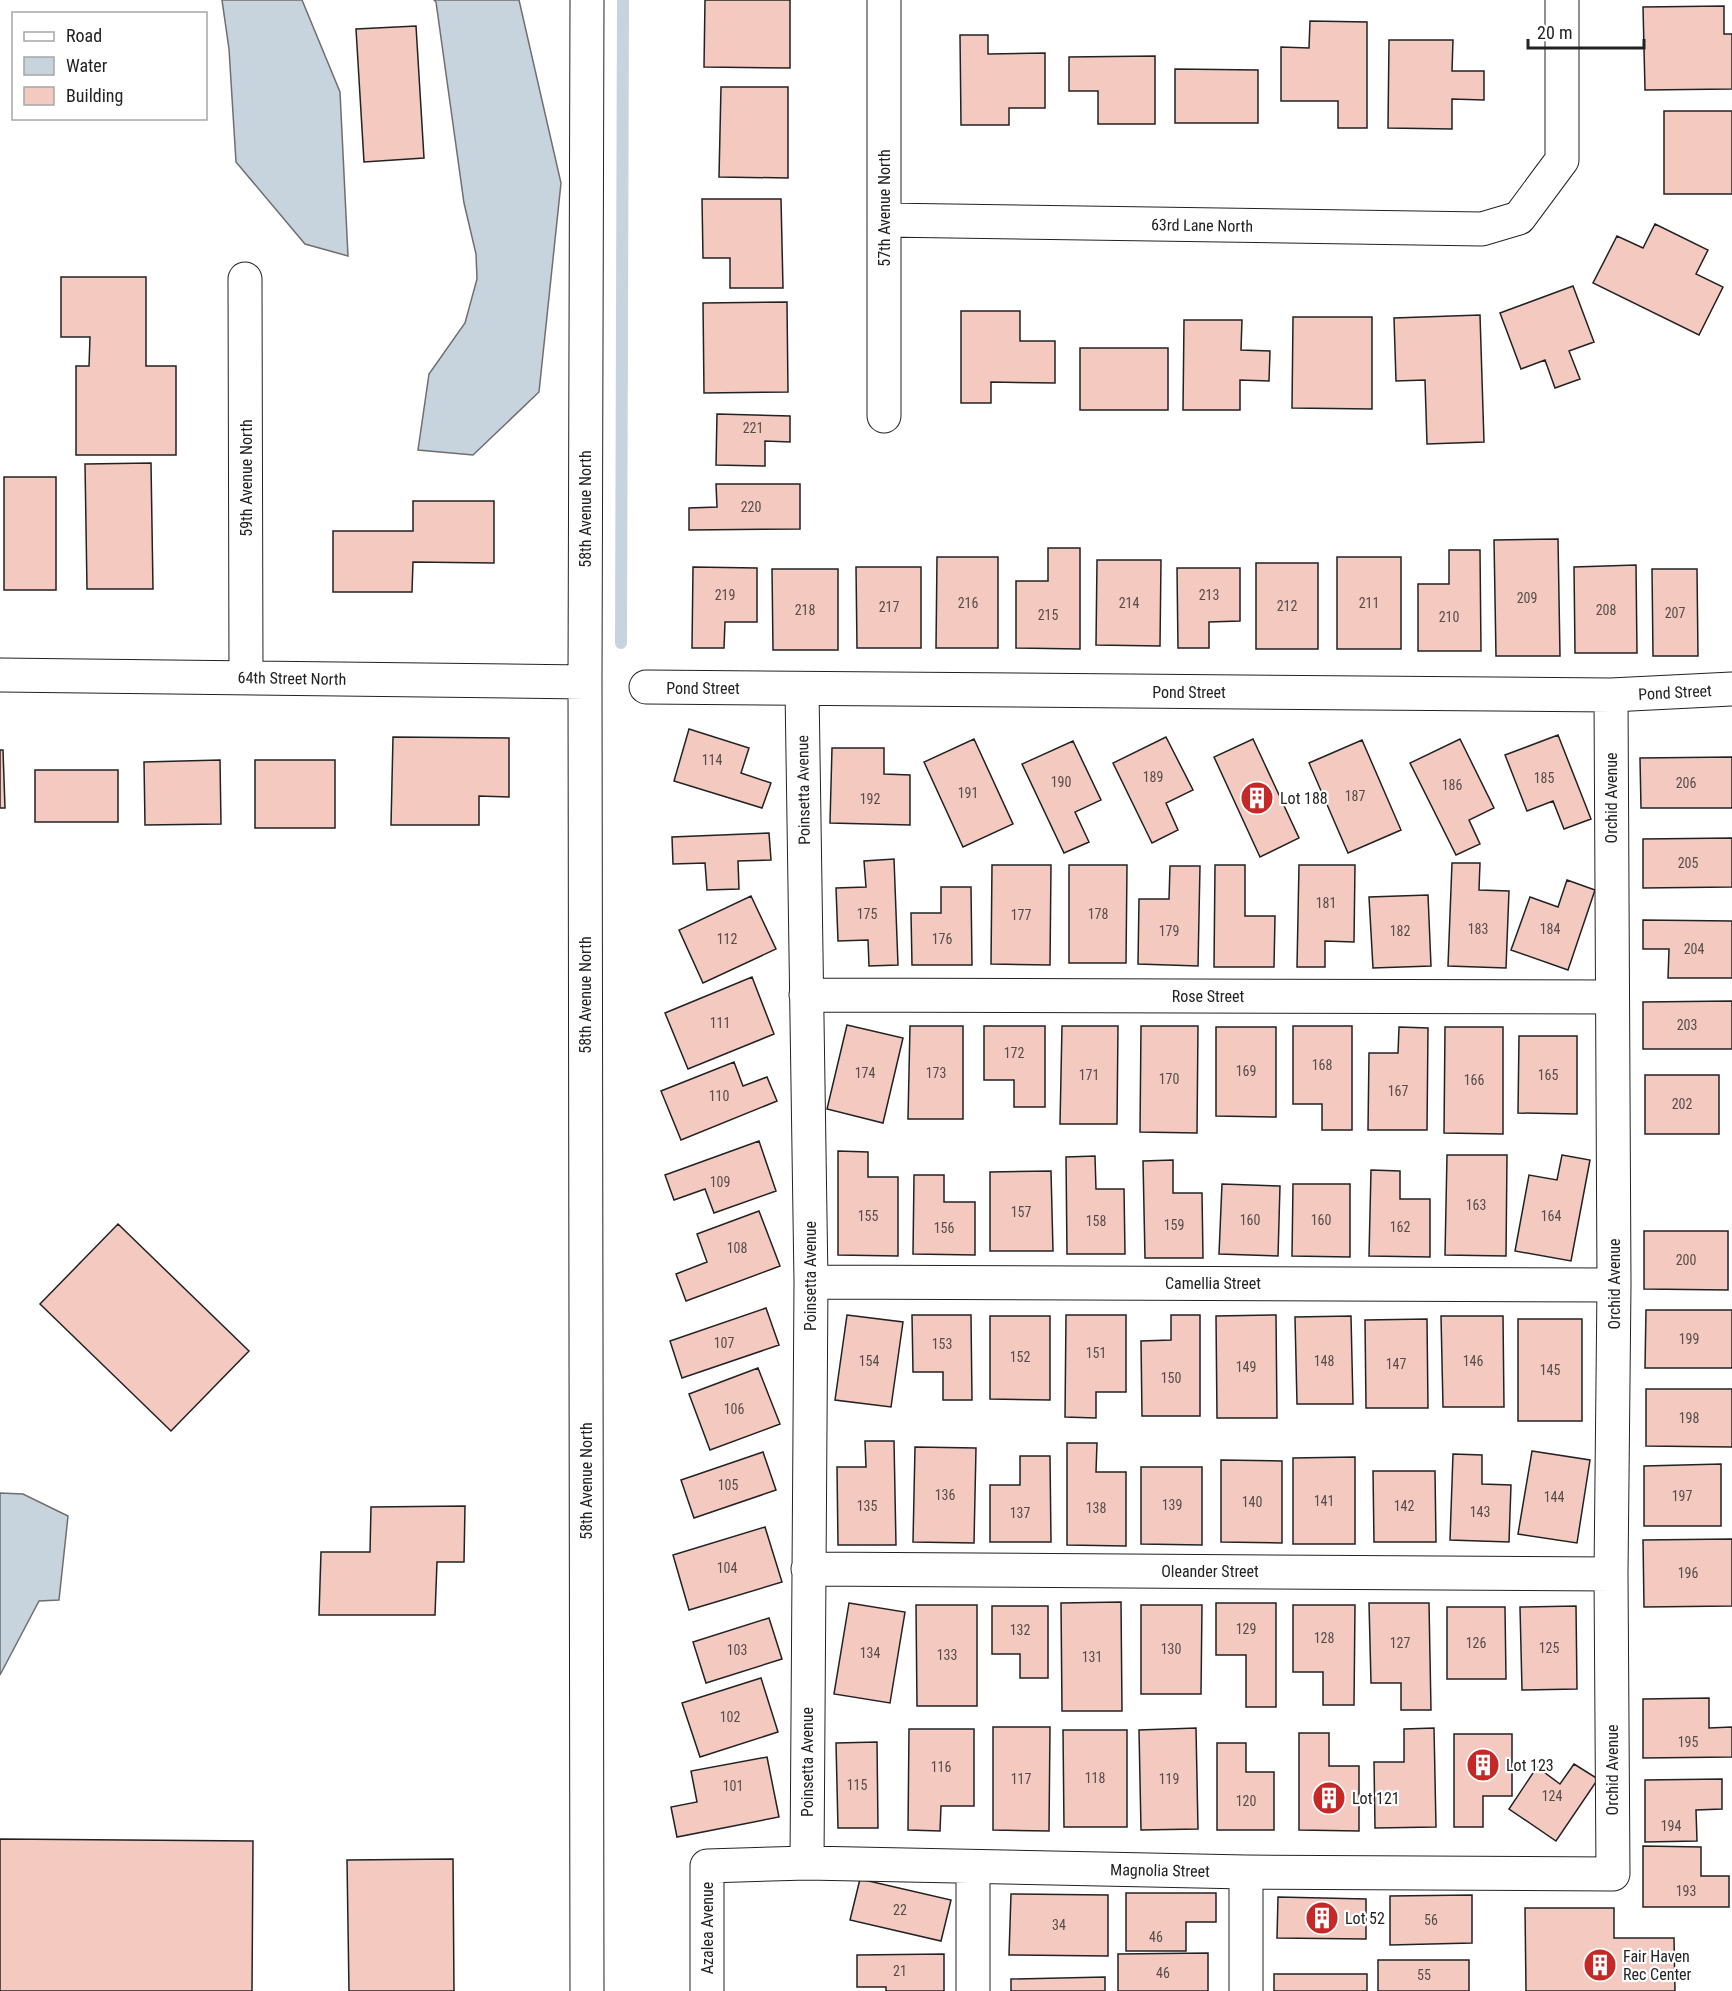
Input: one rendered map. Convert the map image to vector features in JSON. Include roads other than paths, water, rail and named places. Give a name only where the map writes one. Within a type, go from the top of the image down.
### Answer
[{"type":"street","name":"58th Avenue North","points":[[587,0],[585,682],[587,1991]]},
{"type":"street","name":"57th Avenue North","points":[[884,0],[884,416]]},
{"type":"street","name":"63rd Lane North","points":[[884,220],[1482,229],[1519,218],[1562,160],[1562,0]]},
{"type":"street","name":"59th Avenue North","points":[[244,279],[246,677]]},
{"type":"street","name":"64th Street North","points":[[0,675],[585,682]]},
{"type":"street","name":"Pond Street","points":[[646,687],[1611,695],[1732,689]]},
{"type":"street","name":"Poinsetta Avenue","points":[[802,689],[811,1282],[807,1863]]},
{"type":"street","name":"Orchid Avenue","points":[[1611,695],[1614,1284],[1611,1574],[1613,1874]]},
{"type":"street","name":"Rose Street","points":[[806,995],[1611,997]]},
{"type":"street","name":"Camellia Street","points":[[811,1282],[1614,1284]]},
{"type":"street","name":"Oleander Street","points":[[808,1569],[1611,1574]]},
{"type":"street","name":"Magnolia Street","points":[[707,1866],[807,1863],[1245,1872],[1613,1874]]},
{"type":"street","name":"Azalea Avenue","points":[[707,1866],[707,1991]]},
{"type":"street","points":[[973,1867],[973,1991]]},
{"type":"street","points":[[1245,1872],[1246,1991]]},
{"type":"water","points":[[222,0],[302,0],[340,92],[348,256],[305,244],[236,162],[229,49]]},
{"type":"water","points":[[434,0],[519,0],[561,183],[539,392],[473,455],[418,450],[429,374],[465,323],[477,279],[476,254],[464,203]]},
{"type":"water","points":[[0,1493],[23,1494],[68,1516],[59,1600],[39,1601],[0,1675]]},
{"type":"waterway","points":[[621,643],[623,0]]},
{"type":"place","name":"Lot 188","points":[[1257,798]]},
{"type":"place","name":"Lot 123","points":[[1483,1765]]},
{"type":"place","name":"Lot 121","points":[[1329,1798]]},
{"type":"place","name":"Lot 52","points":[[1322,1918]]},
{"type":"place","name":"Fair Haven Rec Center","points":[[1600,1965]]}]
